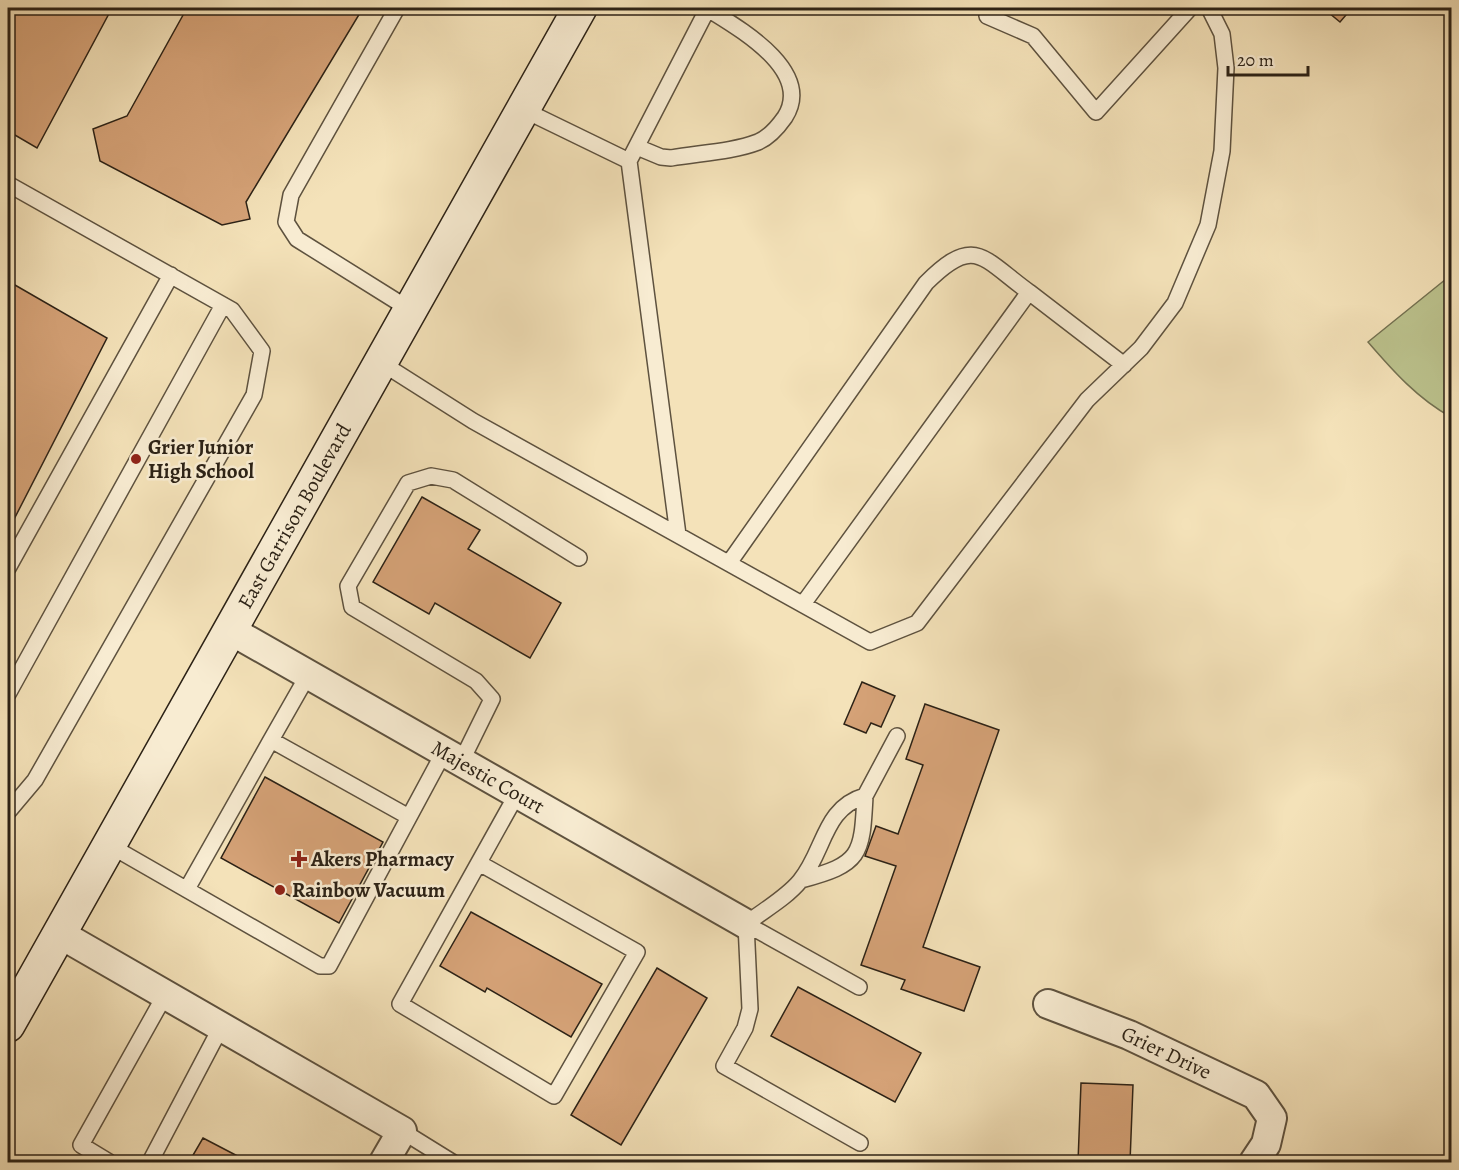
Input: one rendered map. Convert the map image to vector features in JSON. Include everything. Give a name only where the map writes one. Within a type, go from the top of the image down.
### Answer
[{"type":"main road","name":"East Garrison Boulevard","points":[[9,1017],[60,934],[580,8]]},
{"type":"street","name":"Majestic Court","points":[[230,630],[746,924]]},
{"type":"street","points":[[60,934],[402,1131],[384,1162]]},
{"type":"street","name":"Grier Drive","points":[[1048,1004],[1130,1035],[1256,1095],[1272,1118],[1266,1144],[1254,1162]]},
{"type":"lane","points":[[397,8],[291,195],[286,222],[297,239],[409,309]]},
{"type":"lane","points":[[637,147],[661,157],[671,158],[756,143],[777,128],[787,114],[792,99],[790,82],[783,67],[766,51],[708,8],[629,161],[678,535]]},
{"type":"lane","points":[[994,8],[987,16],[1033,36],[1096,112],[1190,8]]},
{"type":"lane","points":[[380,362],[473,421],[870,642],[917,623],[1087,400],[1141,348],[1175,303],[1208,225],[1222,151],[1226,68],[1222,34],[1209,8]]},
{"type":"lane","points":[[522,109],[629,161]]},
{"type":"lane","points":[[8,183],[232,310],[262,351],[254,395],[35,780],[8,812]]},
{"type":"lane","points":[[729,563],[926,283],[945,264],[964,254],[976,254],[1124,365]]},
{"type":"lane","points":[[8,568],[171,275]]},
{"type":"lane","points":[[802,604],[1029,292]]},
{"type":"lane","points":[[8,694],[223,305]]},
{"type":"lane","points":[[109,845],[320,966],[329,966],[409,818],[492,699],[476,681],[352,607],[348,586],[408,483],[431,476],[453,480],[579,558]]},
{"type":"lane","points":[[188,889],[308,675]]},
{"type":"lane","points":[[801,880],[847,864],[857,853],[864,828],[865,796],[897,736]]},
{"type":"lane","points":[[271,740],[409,818]]},
{"type":"lane","points":[[479,863],[637,952],[554,1096],[400,1004],[517,794]]},
{"type":"lane","points":[[746,924],[786,895],[801,880],[837,811],[850,800],[865,796]]},
{"type":"lane","points":[[746,924],[859,987]]},
{"type":"lane","points":[[746,924],[750,1009],[745,1028],[724,1066],[860,1143]]},
{"type":"lane","points":[[109,1162],[81,1145],[165,995]]},
{"type":"lane","points":[[150,1162],[222,1027]]},
{"type":"lane","points":[[402,1131],[452,1162]]},
{"type":"green space","points":[[1451,275],[1451,417],[1417,393],[1368,342]]},
{"type":"building","points":[[8,8],[112,8],[37,148],[8,131]]},
{"type":"building","points":[[187,8],[363,8],[246,202],[250,219],[222,225],[100,161],[93,129],[127,116]]},
{"type":"building","points":[[1323,8],[1352,8],[1340,22]]},
{"type":"building","points":[[8,281],[107,338],[8,531]]},
{"type":"building","points":[[422,497],[480,530],[468,549],[561,603],[530,658],[435,603],[429,614],[373,582]]},
{"type":"building","points":[[862,682],[895,696],[881,727],[871,723],[866,733],[844,724]]},
{"type":"building","points":[[925,704],[999,730],[923,947],[980,967],[964,1011],[901,989],[905,980],[861,965],[896,866],[865,856],[876,826],[898,834],[923,765],[906,759]]},
{"type":"building","points":[[265,777],[383,842],[339,923],[221,858]]},
{"type":"building","points":[[471,912],[602,984],[571,1037],[487,988],[485,992],[440,966]]},
{"type":"building","points":[[657,968],[707,998],[621,1145],[571,1115]]},
{"type":"building","points":[[798,987],[921,1053],[895,1102],[771,1036]]},
{"type":"building","points":[[1081,1083],[1133,1085],[1130,1162],[1078,1162]]},
{"type":"building","points":[[203,1138],[249,1162],[189,1162]]},
{"type":"place","name":"Grier Junior High School","points":[[136,459]]},
{"type":"place","name":"Akers Pharmacy","points":[[299,859]]},
{"type":"place","name":"Rainbow Vacuum","points":[[280,890]]}]
